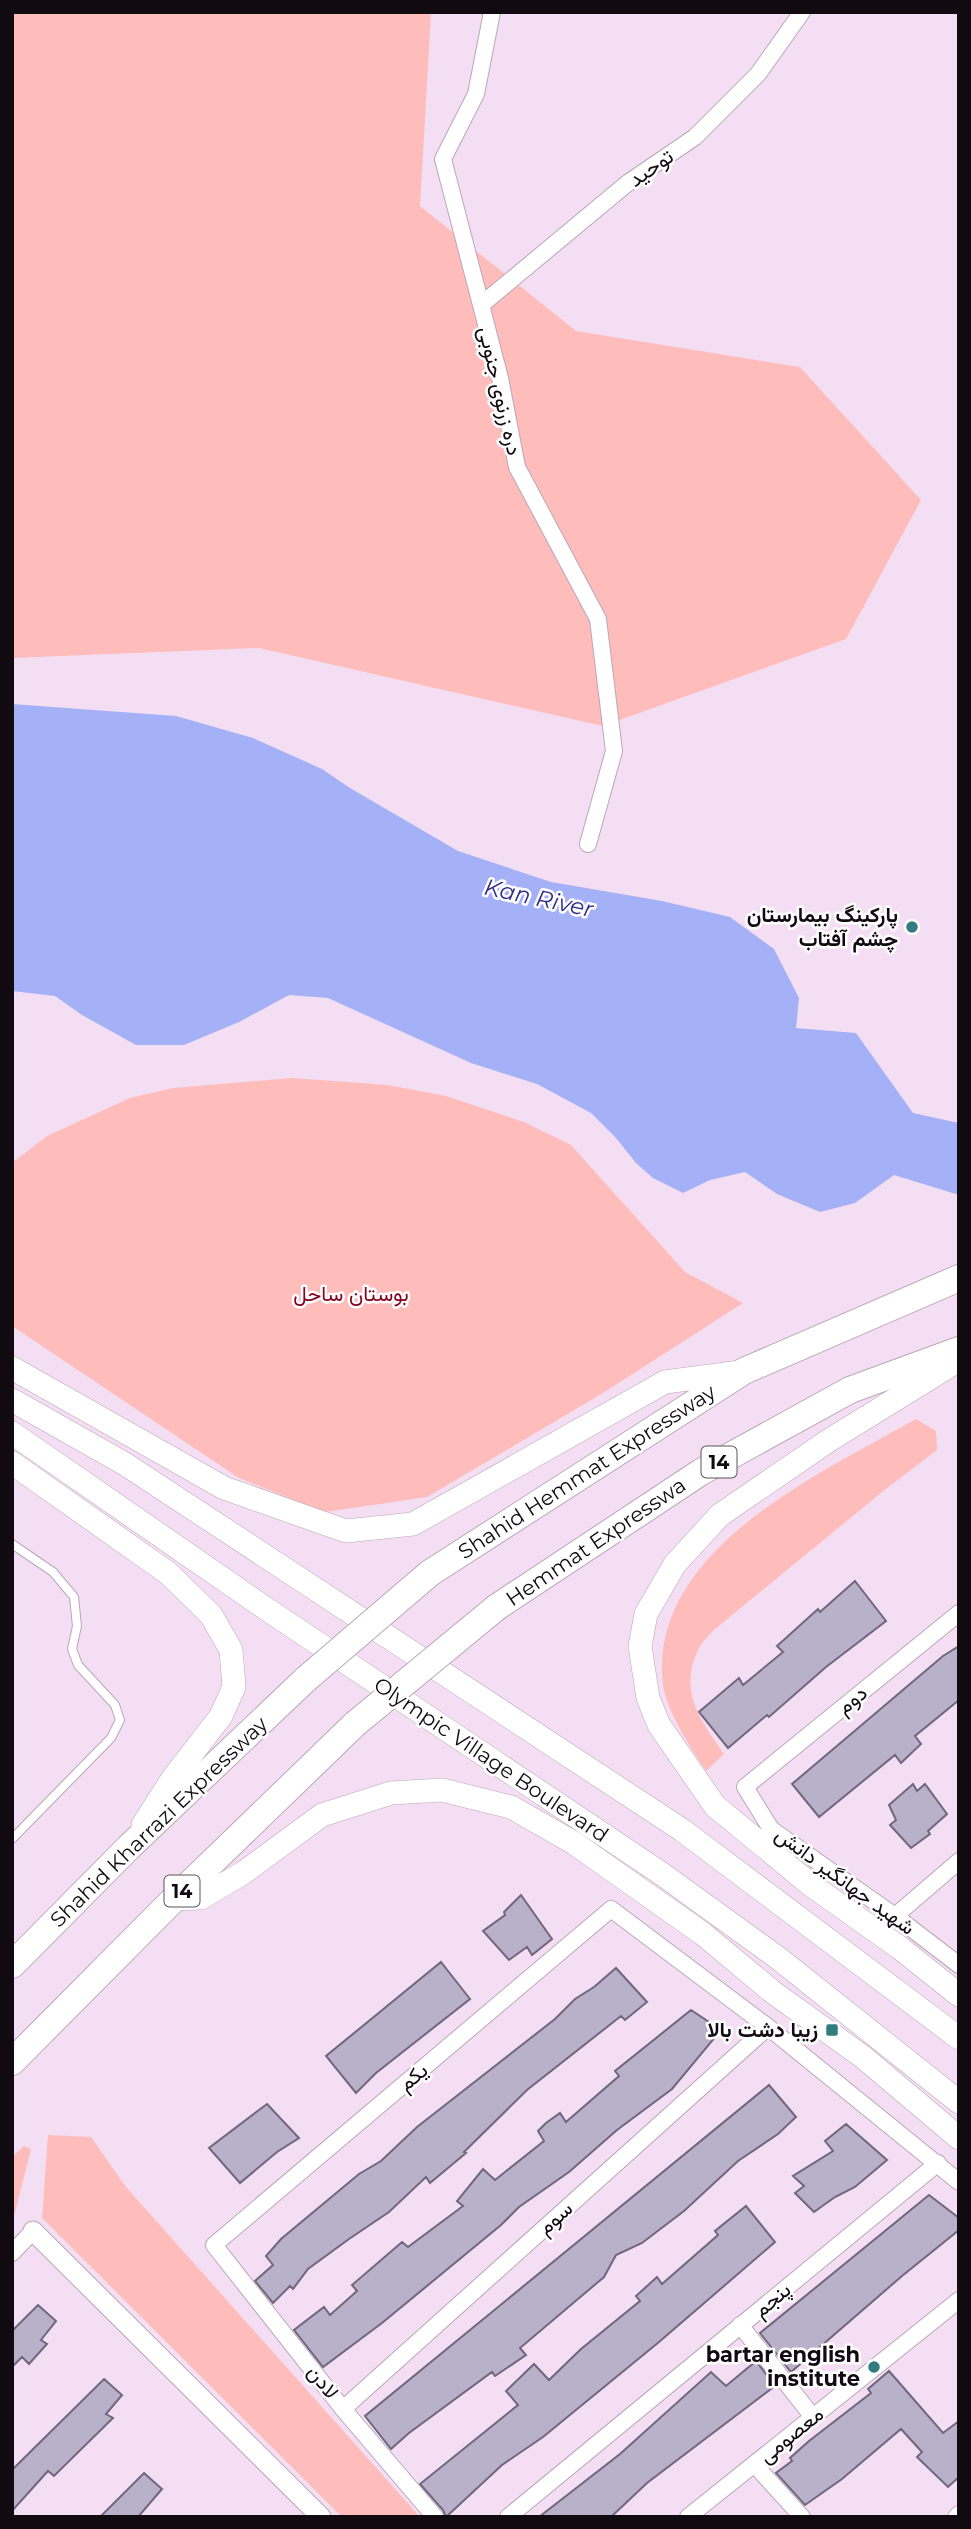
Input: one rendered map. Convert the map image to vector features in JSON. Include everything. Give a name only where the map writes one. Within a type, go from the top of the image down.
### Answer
[{"type":"highway","name":"Shahid Hemmat Expressway","points":[[306,1679],[429,1573],[744,1371],[959,1279]]},
{"type":"highway","name":"Hemmat Expresswa","points":[[174,1899],[355,1724],[497,1607],[701,1472],[850,1390],[959,1350]]},
{"type":"highway","name":"Shahid Kharrazi Expressway","points":[[12,1965],[129,1847],[306,1679]]},
{"type":"highway","name":"14","points":[[12,2063],[174,1899]]},
{"type":"main road","points":[[959,1360],[828,1441],[720,1516],[675,1564],[646,1614],[640,1646],[648,1698],[659,1725],[715,1806],[811,1885],[900,1948],[959,1995]]},
{"type":"main road","points":[[12,1368],[224,1488],[346,1531],[413,1524],[665,1382],[744,1371]]},
{"type":"main road","points":[[12,1400],[125,1464],[682,1830],[959,2038]]},
{"type":"main road","name":"Olympic Village Boulevard","points":[[12,1433],[265,1608],[672,1882],[778,1958],[959,2102]]},
{"type":"main road","points":[[12,1463],[168,1573],[211,1615],[231,1650],[234,1686],[220,1716],[173,1779],[129,1847]]},
{"type":"main road","points":[[174,1899],[201,1898],[243,1873],[322,1815],[391,1793],[442,1790],[511,1807],[574,1843],[703,1934],[774,1993],[863,2057],[959,2138]]},
{"type":"street","name":"دره زرنوی جنوبی","points":[[492,12],[476,94],[443,159],[500,378],[517,467],[598,619],[614,751],[588,844]]},
{"type":"street","name":"توحید","points":[[481,305],[629,182],[695,137],[758,74],[802,12]]},
{"type":"street","name":"دوم","points":[[745,1787],[959,1613]]},
{"type":"street","name":"شهید جهانگیر دانش","points":[[745,1787],[771,1829],[895,1916],[959,1965]]},
{"type":"street","points":[[895,1916],[959,1861]]},
{"type":"street","name":"یکم","points":[[214,2245],[611,1909],[768,2027]]},
{"type":"street","points":[[768,2027],[959,2182]]},
{"type":"street","name":"سوم","points":[[343,2409],[768,2027]]},
{"type":"street","name":"پنجم","points":[[508,2517],[938,2163]]},
{"type":"street","points":[[12,2253],[33,2231],[321,2517]]},
{"type":"street","name":"لادن","points":[[214,2245],[343,2409],[435,2517]]},
{"type":"street","name":"معصومی","points":[[688,2517],[959,2300]]},
{"type":"street","points":[[740,2325],[813,2417]]},
{"type":"street","points":[[754,2464],[802,2517]]},
{"type":"lane","points":[[12,1544],[52,1572],[74,1597],[77,1626],[72,1649],[78,1665],[115,1705],[120,1720],[111,1738],[12,1839]]},
{"type":"green space","points":[[12,12],[431,12],[420,206],[576,331],[800,367],[921,500],[846,639],[603,726],[259,648],[12,658]]},
{"type":"green space","name":"بوستان ساحل","points":[[292,1078],[388,1085],[446,1096],[524,1122],[571,1145],[685,1272],[743,1303],[603,1393],[427,1497],[325,1512],[239,1478],[12,1326],[12,1163],[47,1136],[130,1098],[173,1088]]},
{"type":"green space","points":[[916,1419],[936,1431],[937,1450],[715,1629],[699,1647],[692,1665],[691,1693],[700,1718],[724,1754],[706,1771],[674,1718],[663,1685],[665,1637],[682,1594],[711,1556],[748,1522],[834,1465]]},
{"type":"green space","points":[[48,2135],[91,2137],[126,2187],[420,2517],[342,2517],[42,2218]]},
{"type":"green space","points":[[24,2146],[31,2149],[12,2224],[12,2157]]},
{"type":"water","name":"Kan River","points":[[12,704],[176,716],[253,738],[322,769],[458,851],[551,882],[662,901],[730,917],[774,949],[799,998],[796,1028],[856,1033],[913,1113],[959,1123],[959,1195],[894,1175],[855,1203],[820,1212],[777,1194],[745,1172],[710,1180],[683,1193],[653,1178],[591,1113],[537,1084],[471,1063],[328,998],[289,995],[239,1022],[184,1045],[136,1045],[82,1015],[55,996],[12,991]]},
{"type":"building","points":[[855,1581],[886,1621],[728,1748],[699,1712],[739,1678],[743,1685],[783,1652],[777,1646],[818,1609],[820,1612]]},
{"type":"building","points":[[959,1646],[959,1700],[915,1736],[921,1744],[901,1763],[895,1755],[819,1817],[792,1784],[943,1656]]},
{"type":"building","points":[[913,1784],[917,1791],[925,1784],[947,1814],[928,1831],[930,1834],[911,1848],[890,1825],[896,1820],[889,1805]]},
{"type":"building","points":[[521,1895],[552,1939],[532,1955],[527,1947],[509,1960],[483,1931],[505,1915],[504,1912]]},
{"type":"building","points":[[441,1962],[470,1999],[376,2073],[356,2093],[326,2056]]},
{"type":"building","points":[[616,1968],[647,2002],[625,2020],[621,2016],[527,2090],[464,2152],[466,2153],[430,2183],[426,2177],[389,2212],[308,2269],[293,2289],[290,2286],[273,2303],[255,2281],[273,2265],[266,2256],[281,2239],[359,2174],[381,2161],[417,2127]]},
{"type":"building","points":[[691,2010],[721,2030],[672,2089],[617,2130],[569,2172],[519,2207],[501,2225],[382,2323],[323,2367],[294,2330],[324,2307],[330,2315],[357,2291],[352,2285],[402,2242],[408,2247],[463,2206],[457,2201],[483,2169],[495,2180],[544,2141],[538,2131],[546,2123],[560,2113],[566,2122],[619,2076],[615,2071]]},
{"type":"building","points":[[769,2085],[796,2117],[778,2134],[738,2161],[684,2211],[642,2243],[616,2255],[604,2277],[520,2348],[526,2355],[495,2376],[492,2372],[391,2449],[365,2416]]},
{"type":"building","points":[[267,2104],[299,2138],[277,2152],[240,2183],[209,2148]]},
{"type":"building","points":[[846,2124],[887,2160],[855,2187],[814,2212],[795,2193],[804,2186],[793,2176],[833,2151],[825,2141]]},
{"type":"building","points":[[929,2195],[959,2218],[959,2230],[791,2372],[760,2333]]},
{"type":"building","points":[[746,2206],[775,2242],[543,2437],[502,2465],[446,2517],[420,2484],[518,2405],[506,2391],[534,2364],[549,2380],[581,2349],[640,2301],[636,2296],[657,2277],[662,2284],[718,2235],[715,2231]]},
{"type":"building","points":[[38,2305],[56,2321],[41,2340],[47,2344],[29,2364],[22,2357],[12,2367],[12,2331]]},
{"type":"building","points":[[756,2361],[775,2386],[647,2483],[611,2517],[539,2517],[620,2454],[711,2372],[726,2386]]},
{"type":"building","points":[[889,2371],[943,2433],[959,2421],[959,2477],[948,2487],[917,2457],[922,2452],[901,2429],[842,2479],[805,2505],[776,2473],[792,2461],[790,2458],[809,2441],[871,2393],[868,2389]]},
{"type":"building","points":[[104,2379],[122,2395],[106,2414],[113,2418],[54,2476],[48,2471],[12,2511],[12,2470]]},
{"type":"building","points":[[144,2473],[162,2489],[138,2517],[100,2517]]},
{"type":"place","name":"پاركينگ بيمارستان چشم آفتاب","points":[[912,927]]},
{"type":"place","name":"زیبا دشت بالا","points":[[832,2030]]},
{"type":"place","name":"bartar english institute","points":[[874,2367]]}]
